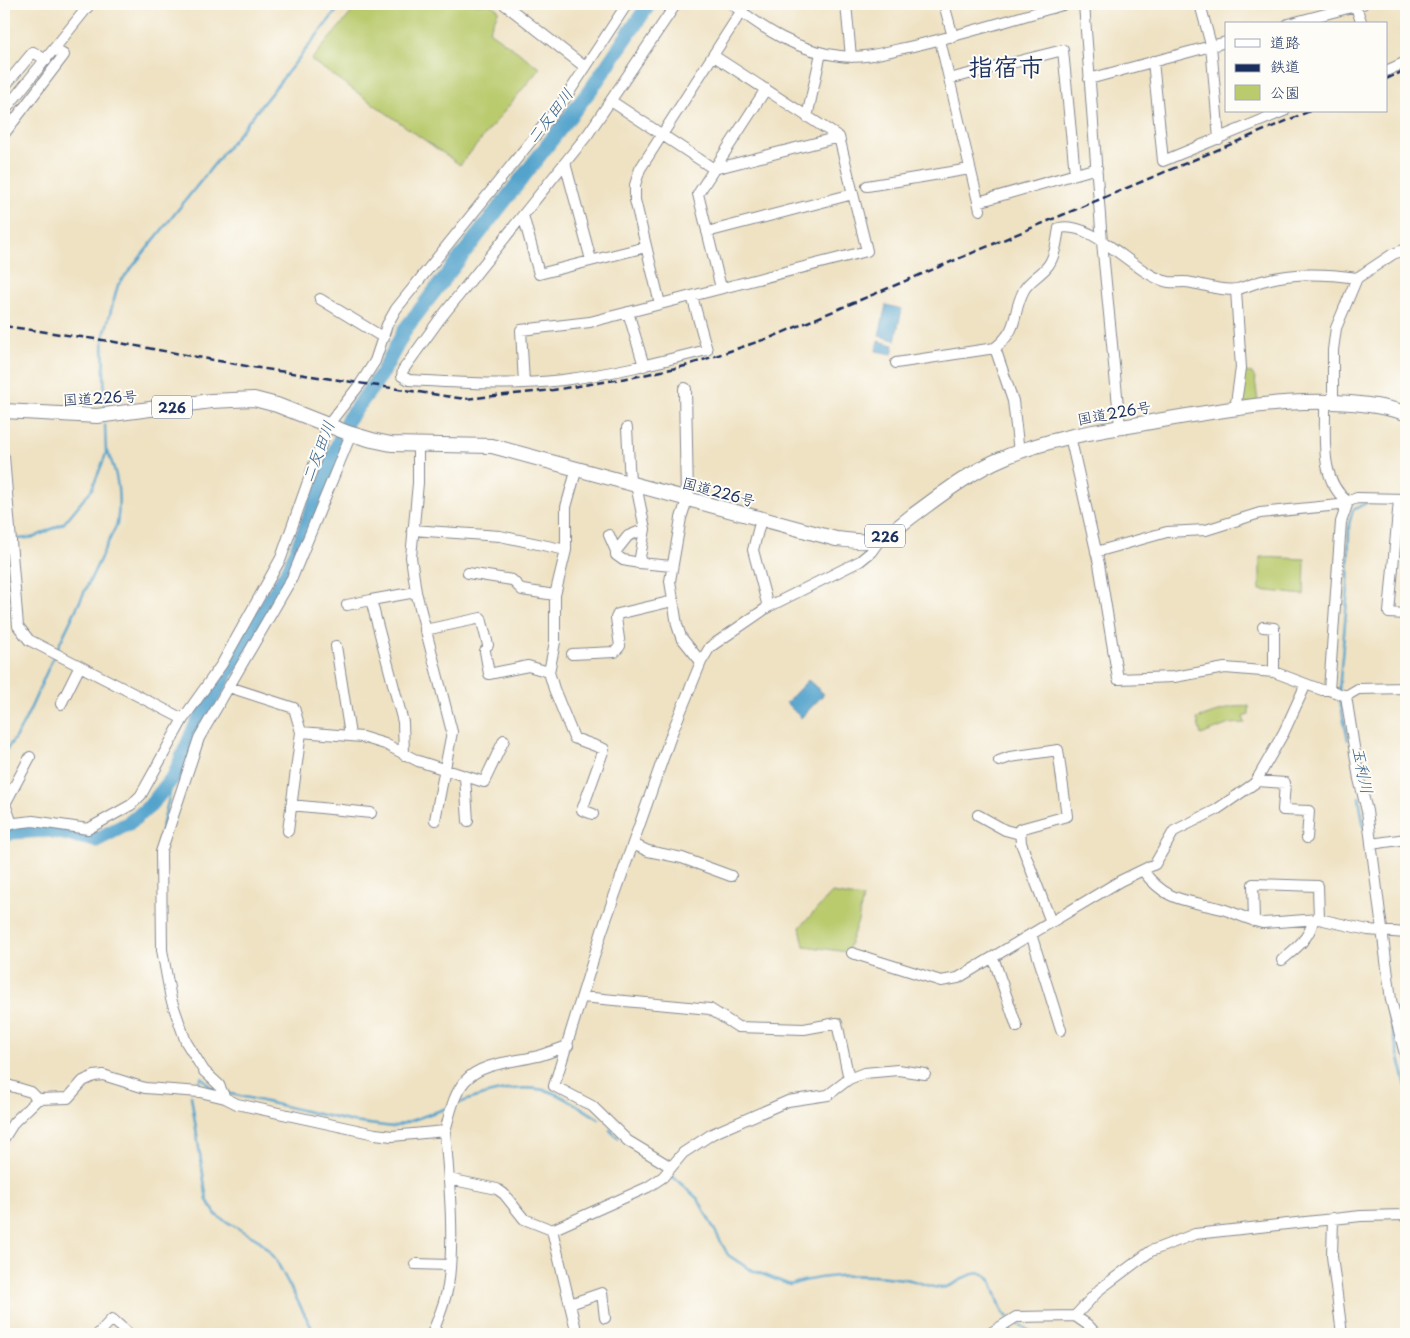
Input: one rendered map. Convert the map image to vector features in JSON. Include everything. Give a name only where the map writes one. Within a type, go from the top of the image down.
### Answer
[{"type":"highway","name":"国道226号","points":[[4,411],[97,416],[211,402],[254,399],[277,405],[340,430],[391,444],[418,443],[492,446],[836,539],[859,542],[881,538],[969,475],[1019,452],[1070,436],[1120,426],[1236,410],[1329,401],[1371,404],[1406,413]]},
{"type":"main road","points":[[685,389],[687,500]]},
{"type":"street","points":[[4,111],[90,4]]},
{"type":"street","points":[[504,4],[585,67]]},
{"type":"street","points":[[30,757],[5,804],[8,826],[33,821],[88,829],[131,805],[145,789],[184,720],[222,664],[281,558],[361,383],[375,361],[387,324],[396,309],[564,100],[627,4]]},
{"type":"street","points":[[676,4],[611,101],[565,163],[439,320],[403,370],[402,376],[409,380],[464,383],[524,383],[562,380],[644,366],[707,350],[692,296]]},
{"type":"street","points":[[732,4],[744,8],[786,40],[822,53],[851,57],[872,55],[953,37],[1066,4]]},
{"type":"street","points":[[846,4],[851,57]]},
{"type":"street","points":[[944,4],[953,37]]},
{"type":"street","points":[[1084,4],[1102,242],[1120,426]]},
{"type":"street","points":[[1200,4],[1211,45],[1219,138]]},
{"type":"street","points":[[1301,22],[1358,4],[1362,22]]},
{"type":"street","points":[[660,304],[635,200],[635,185],[640,169],[744,8]]},
{"type":"street","points":[[940,40],[979,206],[1097,168]]},
{"type":"street","points":[[1090,79],[1225,42]]},
{"type":"street","points":[[4,134],[64,55],[54,49]]},
{"type":"street","points":[[949,79],[1063,50],[1075,174]]},
{"type":"street","points":[[4,87],[33,52],[46,60]]},
{"type":"street","points":[[807,117],[822,53]]},
{"type":"street","points":[[524,383],[521,330],[590,322],[867,252],[839,137],[714,56]]},
{"type":"street","points":[[1153,61],[1163,161],[1219,138],[1268,114]]},
{"type":"street","points":[[1388,70],[1406,62]]},
{"type":"street","points":[[721,288],[698,194],[766,89]]},
{"type":"street","points":[[611,101],[714,168],[839,137]]},
{"type":"street","points":[[565,163],[591,260]]},
{"type":"street","points":[[867,186],[970,168]]},
{"type":"street","points":[[707,232],[852,194]]},
{"type":"street","points":[[524,215],[539,274],[646,247]]},
{"type":"street","points":[[896,363],[995,348],[1006,339],[1012,329],[1023,292],[1048,266],[1056,246],[1059,228],[1068,226],[1092,234],[1160,279],[1236,290],[1267,279],[1318,274],[1357,278]]},
{"type":"street","points":[[1348,502],[1339,494],[1329,478],[1329,401],[1336,328],[1357,278],[1393,254],[1406,249]]},
{"type":"street","points":[[1236,290],[1241,368],[1236,410]]},
{"type":"street","points":[[320,299],[384,338]]},
{"type":"street","points":[[628,312],[644,366]]},
{"type":"street","points":[[995,348],[1013,401],[1019,452]]},
{"type":"street","points":[[627,428],[633,484],[645,529],[639,563]]},
{"type":"street","points":[[225,1098],[219,1085],[204,1071],[186,1042],[171,999],[165,976],[162,950],[160,863],[164,842],[199,738],[292,578],[340,430]]},
{"type":"street","points":[[1070,436],[1096,552],[1118,678],[1174,677],[1217,668],[1274,672],[1322,690],[1329,690],[1346,696],[1358,689],[1406,688]]},
{"type":"street","points":[[418,443],[418,483],[412,530],[411,557],[416,592],[452,732],[435,820]]},
{"type":"street","points":[[4,457],[7,536],[18,626],[29,640],[184,720]]},
{"type":"street","points":[[577,468],[566,507],[566,550],[555,595],[555,642],[549,672],[574,738],[604,749],[582,810],[593,814]]},
{"type":"street","points":[[1096,552],[1167,532],[1206,530],[1260,513],[1339,505],[1357,498],[1372,497],[1400,501],[1388,613],[1406,614]]},
{"type":"street","points":[[687,500],[681,518],[670,581],[681,637],[701,662]]},
{"type":"street","points":[[1329,690],[1341,522],[1348,502]]},
{"type":"street","points":[[761,519],[753,550],[768,607]]},
{"type":"street","points":[[616,551],[628,536],[645,529]]},
{"type":"street","points":[[412,530],[500,536],[566,550]]},
{"type":"street","points":[[609,535],[616,555],[623,560],[672,566]]},
{"type":"street","points":[[671,1167],[628,1141],[592,1106],[554,1086],[568,1046],[602,931],[673,730],[701,662],[710,648],[768,607],[860,561],[871,552],[881,538]]},
{"type":"street","points":[[468,573],[512,580],[522,590],[555,595]]},
{"type":"street","points":[[347,605],[416,592]]},
{"type":"street","points":[[371,600],[403,722],[404,755]]},
{"type":"street","points":[[572,654],[615,652],[620,646],[616,618],[618,614],[673,601]]},
{"type":"street","points":[[425,630],[481,618],[489,674],[528,666],[549,672]]},
{"type":"street","points":[[1263,627],[1274,628],[1274,672]]},
{"type":"street","points":[[336,646],[350,735]]},
{"type":"street","points":[[61,704],[80,666]]},
{"type":"street","points":[[852,953],[941,981],[958,978],[1120,881],[1155,864],[1174,831],[1216,810],[1256,781],[1284,732],[1306,684]]},
{"type":"street","points":[[229,687],[294,708],[301,732],[288,831]]},
{"type":"street","points":[[1346,696],[1380,904],[1381,930],[1391,1000],[1406,1058]]},
{"type":"street","points":[[301,732],[350,735],[375,740],[404,755],[484,782],[504,740]]},
{"type":"street","points":[[1000,761],[1010,757],[1058,750],[1067,816],[1020,829],[1021,843],[1052,922]]},
{"type":"street","points":[[465,777],[468,821]]},
{"type":"street","points":[[1256,781],[1285,783],[1282,810],[1309,812],[1308,838]]},
{"type":"street","points":[[291,805],[370,813]]},
{"type":"street","points":[[978,815],[1005,830],[1020,834]]},
{"type":"street","points":[[1371,844],[1406,839]]},
{"type":"street","points":[[633,844],[648,851],[682,858],[731,876]]},
{"type":"street","points":[[1143,871],[1168,896],[1180,901],[1224,910],[1254,921],[1263,923],[1316,920],[1368,930],[1406,933]]},
{"type":"street","points":[[1254,921],[1253,884],[1318,886],[1316,920],[1302,942],[1282,960]]},
{"type":"street","points":[[1032,934],[1061,1030]]},
{"type":"street","points":[[993,957],[1017,1027]]},
{"type":"street","points":[[582,997],[710,1009],[738,1027],[804,1029],[837,1023],[849,1079]]},
{"type":"street","points":[[435,1333],[448,1287],[449,1179],[445,1131],[454,1100],[466,1080],[475,1073],[489,1067],[539,1056],[568,1046]]},
{"type":"street","points":[[449,1179],[497,1188],[524,1219],[552,1230],[648,1187],[663,1177],[683,1153],[712,1134],[788,1101],[828,1095],[849,1079],[864,1073],[898,1070],[925,1074]]},
{"type":"street","points":[[4,1138],[25,1109],[38,1099],[68,1098],[83,1081],[94,1076],[103,1076],[145,1088],[190,1091],[225,1098],[237,1104],[375,1134],[392,1136],[445,1131]]},
{"type":"street","points":[[4,1084],[32,1092],[38,1099]]},
{"type":"street","points":[[1075,1316],[1100,1289],[1151,1251],[1195,1234],[1333,1218],[1406,1215]]},
{"type":"street","points":[[1333,1218],[1332,1256],[1342,1334]]},
{"type":"street","points":[[552,1230],[577,1334]]},
{"type":"street","points":[[415,1264],[449,1265]]},
{"type":"street","points":[[570,1304],[602,1293],[605,1318]]},
{"type":"street","points":[[989,1334],[1004,1330],[1016,1317],[1075,1316],[1088,1325],[1096,1334]]},
{"type":"street","points":[[98,1334],[112,1319],[130,1334]]},
{"type":"green space","points":[[359,4],[490,4],[499,10],[489,31],[540,68],[460,165],[311,60]]},
{"type":"green space","points":[[1243,372],[1252,373],[1255,379],[1258,402],[1239,404]]},
{"type":"green space","points":[[1260,557],[1305,559],[1304,595],[1260,590]]},
{"type":"green space","points":[[1249,706],[1249,715],[1243,717],[1245,723],[1229,724],[1201,735],[1197,719],[1232,707]]},
{"type":"green space","points":[[832,893],[863,898],[858,921],[847,952],[804,946],[800,927]]},
{"type":"water","points":[[886,305],[902,309],[895,340],[879,336]]},
{"type":"water","points":[[878,341],[894,345],[892,354],[876,351]]},
{"type":"water","points":[[808,680],[824,694],[801,718],[786,703]]},
{"type":"waterway","points":[[105,406],[103,339],[118,285],[342,4]]},
{"type":"waterway","name":"二反田川","points":[[4,836],[12,832],[48,830],[96,840],[129,823],[150,806],[174,776],[195,727],[291,565],[347,421],[381,375],[406,328],[594,85],[649,4]]},
{"type":"waterway","points":[[18,539],[35,537],[64,523],[92,489],[106,454],[105,425]]},
{"type":"waterway","points":[[56,651],[117,524],[118,486],[114,467],[106,450]]},
{"type":"waterway","name":"玉利川","points":[[1339,691],[1348,588],[1349,524],[1353,510],[1368,502]]},
{"type":"waterway","points":[[4,752],[25,720],[54,656]]},
{"type":"waterway","name":"玉利川","points":[[1339,697],[1348,740]]},
{"type":"waterway","points":[[156,853],[174,776]]},
{"type":"waterway","name":"玉利川","points":[[1359,797],[1364,829]]},
{"type":"waterway","name":"玉利川","points":[[1376,934],[1380,981],[1406,1086]]},
{"type":"waterway","points":[[202,1077],[210,1087],[217,1089]]},
{"type":"waterway","points":[[198,1084],[202,1077]]},
{"type":"waterway","points":[[457,1104],[501,1091],[525,1088],[537,1089],[561,1096],[599,1119]]},
{"type":"waterway","points":[[227,1093],[353,1122],[393,1127],[447,1108]]},
{"type":"waterway","points":[[191,1096],[207,1200],[217,1216],[260,1241],[275,1258],[315,1334]]},
{"type":"waterway","points":[[610,1130],[618,1138]]},
{"type":"waterway","points":[[670,1174],[698,1199],[728,1255],[749,1269],[790,1285],[817,1278],[860,1276],[890,1277],[941,1288],[978,1273],[984,1274],[990,1278],[1003,1313],[1008,1317]]},
{"type":"waterway","points":[[1015,1322],[1035,1334]]},
{"type":"railway","points":[[1388,78],[1406,70]]},
{"type":"railway","points":[[4,326],[109,341],[252,367],[465,399],[553,390],[634,377],[685,366],[772,337],[1308,112]]},
{"type":"district","name":"指宿市","points":[[1006,66]]}]
